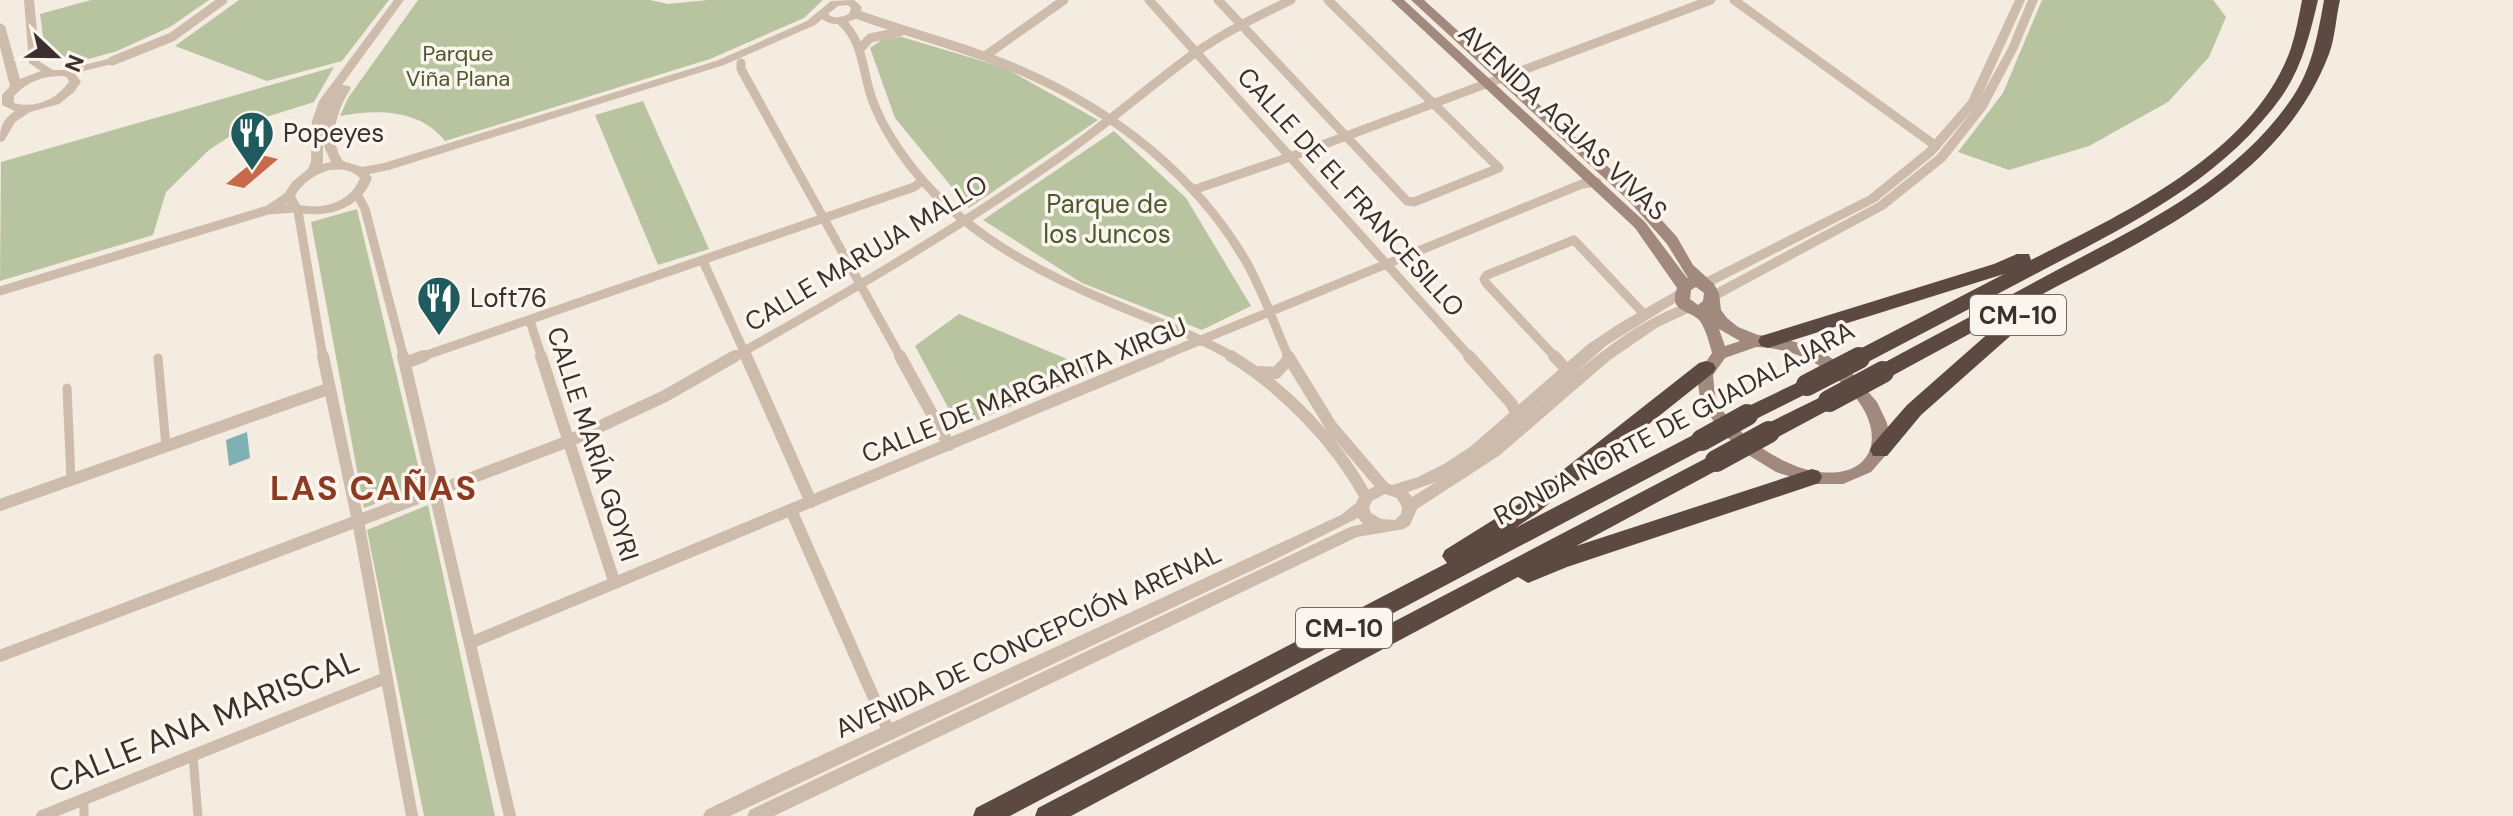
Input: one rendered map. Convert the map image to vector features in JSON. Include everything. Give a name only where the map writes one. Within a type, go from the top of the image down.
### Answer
[{"type":"highway","name":"RONDA NORTE DE GUADALAJARA","points":[[985,816],[2142,208],[2209,164],[2258,116],[2292,63],[2304,30],[2310,0]]},
{"type":"highway","name":"RONDA NORTE DE GUADALAJARA","points":[[1047,816],[2181,212],[2246,164],[2292,110],[2318,62],[2332,0]]},
{"type":"highway","name":"CM-10","points":[[1762,341],[2000,269],[2142,208]]},
{"type":"highway","name":"CM-10","points":[[1880,450],[1914,410],[2021,312],[2143,242],[2181,212]]},
{"type":"highway","name":"CM-10","points":[[1318,641],[1374,600],[1470,546],[1529,508],[1713,361]]},
{"type":"highway","name":"CM-10","points":[[1284,691],[1374,653],[1560,560],[1812,477]]},
{"type":"main road","name":"AVENIDA AGUAS VIVAS","points":[[1397,0],[1597,182],[1656,243],[1728,328],[1762,341]]},
{"type":"main road","name":"AVENIDA AGUAS VIVAS","points":[[1423,1],[1649,214],[1698,295],[1710,324],[1713,361]]},
{"type":"main road","name":"CM-10","points":[[1762,341],[1731,346],[1713,361],[1702,382],[1706,399],[1731,431],[1770,462],[1812,477],[1841,478],[1872,461],[1880,450]]},
{"type":"main road","points":[[1762,341],[1816,356],[1850,379],[1868,397],[1876,412],[1882,438],[1880,450]]},
{"type":"street","points":[[29,0],[35,63],[57,73],[71,75],[75,82]]},
{"type":"street","points":[[0,138],[7,125],[27,109],[58,99],[75,82],[112,61],[172,37],[223,0]]},
{"type":"street","points":[[313,171],[317,162],[318,121],[325,101],[399,0]]},
{"type":"street","points":[[409,0],[338,98],[330,118],[330,150],[339,165],[364,177],[741,63],[833,19],[848,3]]},
{"type":"street","points":[[985,56],[1064,0]]},
{"type":"street","name":"CALLE DE EL FRANCESILLO","points":[[1149,0],[1511,403],[1518,416]]},
{"type":"street","points":[[1218,0],[1410,202],[1499,168],[1328,0]]},
{"type":"street","name":"CALLE MARUJA MALLO","points":[[0,656],[569,441],[654,402],[860,286],[966,221],[1111,119],[1197,52],[1242,24],[1291,0]]},
{"type":"street","points":[[1193,190],[1290,157],[1711,0]]},
{"type":"street","points":[[1734,0],[1936,146]]},
{"type":"street","points":[[1410,506],[1495,451],[1605,356],[1698,295],[1872,199],[1936,146],[1973,102],[2020,0]]},
{"type":"street","points":[[1364,502],[1389,489],[1418,485],[1434,476],[1518,416],[1567,370],[1644,314],[1698,295],[1881,206],[1941,158],[1980,109],[2013,48],[2033,0]]},
{"type":"street","points":[[848,3],[913,34]]},
{"type":"street","points":[[0,291],[268,210],[294,205],[331,208],[357,194],[364,177],[385,167],[720,63],[833,19],[848,3]]},
{"type":"street","points":[[833,19],[851,30],[872,100],[895,145],[922,181],[966,221],[1003,248],[1067,284],[1202,340],[1256,372],[1290,399],[1364,502],[1364,516],[1381,527],[1399,526],[1407,520],[1410,506],[1407,499],[1389,489],[1331,423],[1289,359],[1243,257],[1193,190],[1141,141],[1111,119],[1034,76],[985,56],[896,31],[880,34],[863,43],[859,50]]},
{"type":"street","points":[[0,26],[8,96],[7,125]]},
{"type":"street","points":[[8,96],[32,77],[112,61]]},
{"type":"street","points":[[741,63],[741,69],[949,445]]},
{"type":"street","points":[[8,96],[27,109]]},
{"type":"street","points":[[339,165],[313,171],[299,181],[294,205],[328,389],[358,521],[412,816]]},
{"type":"street","points":[[405,363],[825,219],[914,187],[922,181]]},
{"type":"street","name":"CALLE DE MARGARITA XIRGU","points":[[470,643],[1582,184],[1597,182]]},
{"type":"street","points":[[357,194],[365,209],[405,363],[510,816]]},
{"type":"street","points":[[1567,370],[1486,283],[1484,279],[1487,275],[1574,240],[1644,314]]},
{"type":"street","points":[[703,261],[811,502]]},
{"type":"street","name":"CALLE MARÍA GOYRI","points":[[530,321],[614,581]]},
{"type":"street","points":[[158,358],[166,446]]},
{"type":"street","points":[[1256,372],[1267,375],[1279,372],[1289,359]]},
{"type":"street","points":[[67,388],[71,480]]},
{"type":"street","points":[[0,505],[328,389]]},
{"type":"street","name":"AVENIDA DE CONCEPCIÓN ARENAL","points":[[712,816],[888,730],[1150,614],[1346,519],[1364,502]]},
{"type":"street","points":[[791,510],[888,730]]},
{"type":"street","name":"AVENIDA DE CONCEPCIÓN ARENAL","points":[[756,816],[1355,531],[1381,527]]},
{"type":"street","name":"CALLE ANA MARISCAL","points":[[42,816],[386,678]]},
{"type":"street","points":[[193,756],[198,816]]},
{"type":"street","points":[[84,799],[84,816]]},
{"type":"green space","points":[[91,0],[209,0],[170,27],[117,51],[75,63],[60,60],[45,51],[40,14]]},
{"type":"green space","points":[[239,0],[389,0],[342,61],[267,81],[175,46]]},
{"type":"green space","name":"Parque Viña Plana","points":[[418,0],[650,0],[668,4],[708,0],[823,0],[804,18],[710,59],[445,141],[435,130],[411,117],[383,112],[340,116],[348,98]]},
{"type":"green space","points":[[2042,0],[2213,0],[2226,17],[2209,57],[2168,102],[2089,146],[2009,170],[1958,152],[2003,93]]},
{"type":"green space","name":"Parque de los Juncos","points":[[902,37],[1005,68],[1098,120],[969,208],[895,118],[870,48],[883,39]]},
{"type":"green space","name":"Parque Viña Plana","points":[[334,67],[314,102],[253,121],[209,150],[166,192],[153,235],[0,281],[1,162]]},
{"type":"green space","points":[[643,101],[709,249],[658,265],[595,115]]},
{"type":"green space","name":"Parque de los Juncos","points":[[1114,131],[1186,198],[1251,306],[1202,330],[1082,283],[983,220]]},
{"type":"green space","points":[[357,209],[423,486],[364,508],[311,222]]},
{"type":"green space","points":[[959,314],[1096,371],[959,428],[915,346]]},
{"type":"green space","points":[[428,505],[495,816],[424,816],[367,530]]},
{"type":"water","points":[[247,432],[250,458],[229,466],[226,440]]},
{"type":"building","name":"Popeyes","points":[[261,155],[278,159],[244,188],[226,184]]},
{"type":"place","name":"Popeyes","points":[[252,172]]},
{"type":"place","name":"Loft76","points":[[439,337]]},
{"type":"district","name":"LAS CAÑAS","points":[[374,488]]}]
